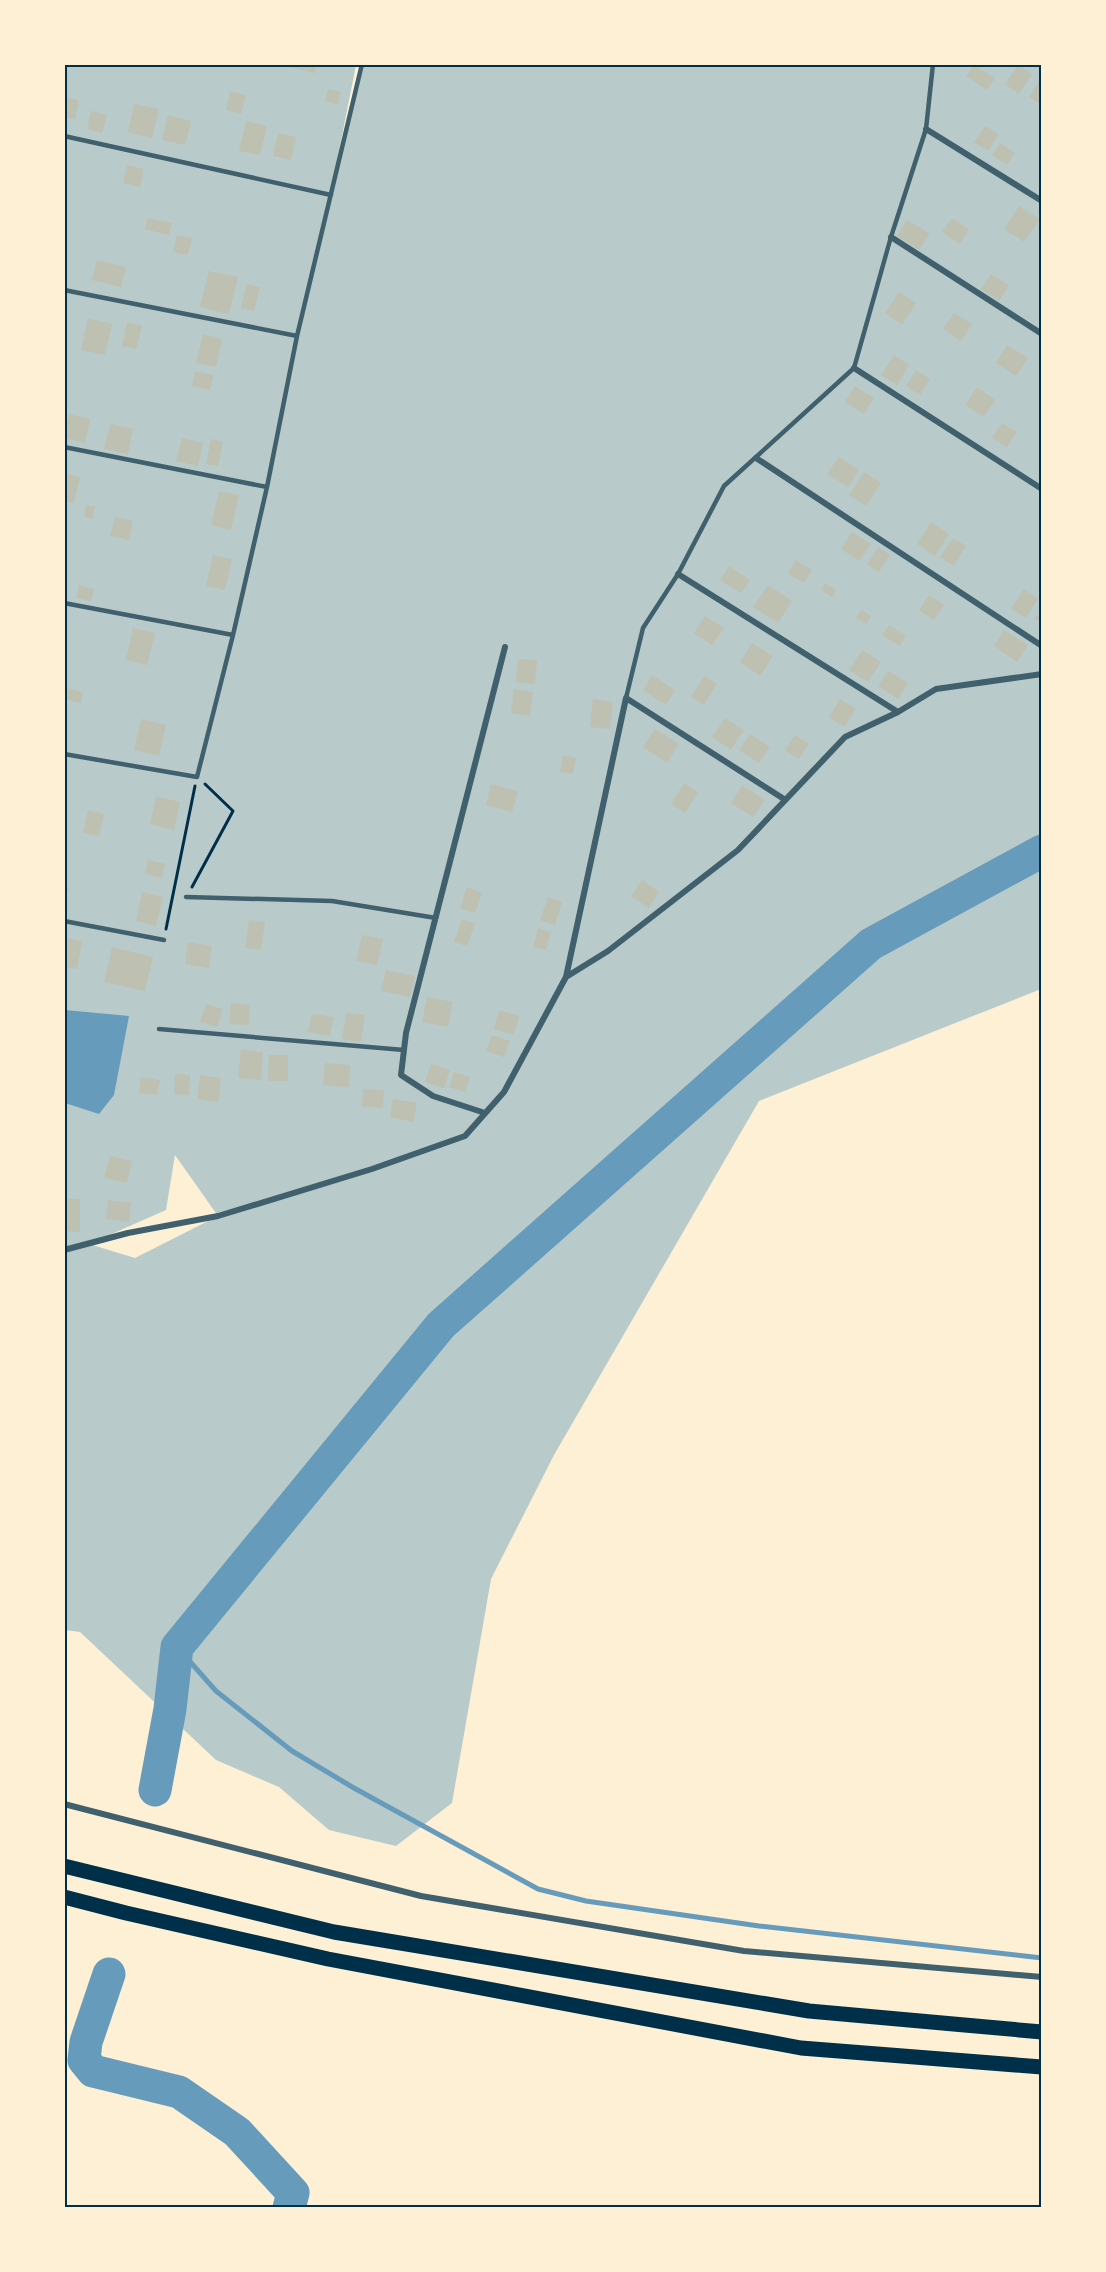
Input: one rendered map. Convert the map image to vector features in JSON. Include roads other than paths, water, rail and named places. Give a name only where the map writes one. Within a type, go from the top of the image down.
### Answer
[{"type":"highway","points":[[64,1866],[334,1932],[809,2011],[1041,2032]]},
{"type":"highway","points":[[64,1897],[328,1959],[801,2048],[1041,2067]]},
{"type":"highway","points":[[64,1904],[126,1913]]},
{"type":"street","points":[[926,129],[1041,201]]},
{"type":"street","points":[[891,237],[1041,334]]},
{"type":"street","points":[[854,368],[1041,489]]},
{"type":"street","points":[[756,458],[1041,646]]},
{"type":"street","points":[[678,574],[898,712]]},
{"type":"street","points":[[485,1113],[434,1096],[401,1075],[406,1033],[505,647]]},
{"type":"street","points":[[566,976],[609,951],[738,850],[845,737],[898,712],[936,688],[1041,674]]},
{"type":"street","points":[[64,1250],[128,1233],[218,1216],[372,1169],[465,1136],[504,1092],[566,976],[626,698],[784,799]]},
{"type":"street","points":[[64,1804],[421,1896],[744,1951],[1041,1977]]},
{"type":"lane","points":[[64,754],[197,777],[234,635],[297,336],[362,64]]},
{"type":"lane","points":[[626,698],[643,628],[678,574],[723,486],[854,368],[891,237],[926,129],[933,64]]},
{"type":"lane","points":[[64,136],[331,195]]},
{"type":"lane","points":[[64,290],[297,336]]},
{"type":"lane","points":[[64,447],[267,487]]},
{"type":"lane","points":[[64,603],[234,635]]},
{"type":"lane","points":[[186,897],[332,901],[436,918]]},
{"type":"lane","points":[[64,921],[164,940]]},
{"type":"lane","points":[[159,1029],[404,1050]]},
{"type":"water","points":[[65,1010],[129,1016],[114,1095],[99,1114],[65,1103]]},
{"type":"waterway","points":[[155,1790],[170,1709],[177,1647],[441,1325],[871,944],[1042,851]]},
{"type":"waterway","points":[[177,1647],[216,1691],[292,1751],[354,1788],[538,1889],[586,1901],[759,1926],[1042,1958]]},
{"type":"waterway","points":[[109,1974],[86,2042],[84,2060],[93,2071],[179,2092],[237,2132],[293,2193],[289,2208]]}]
